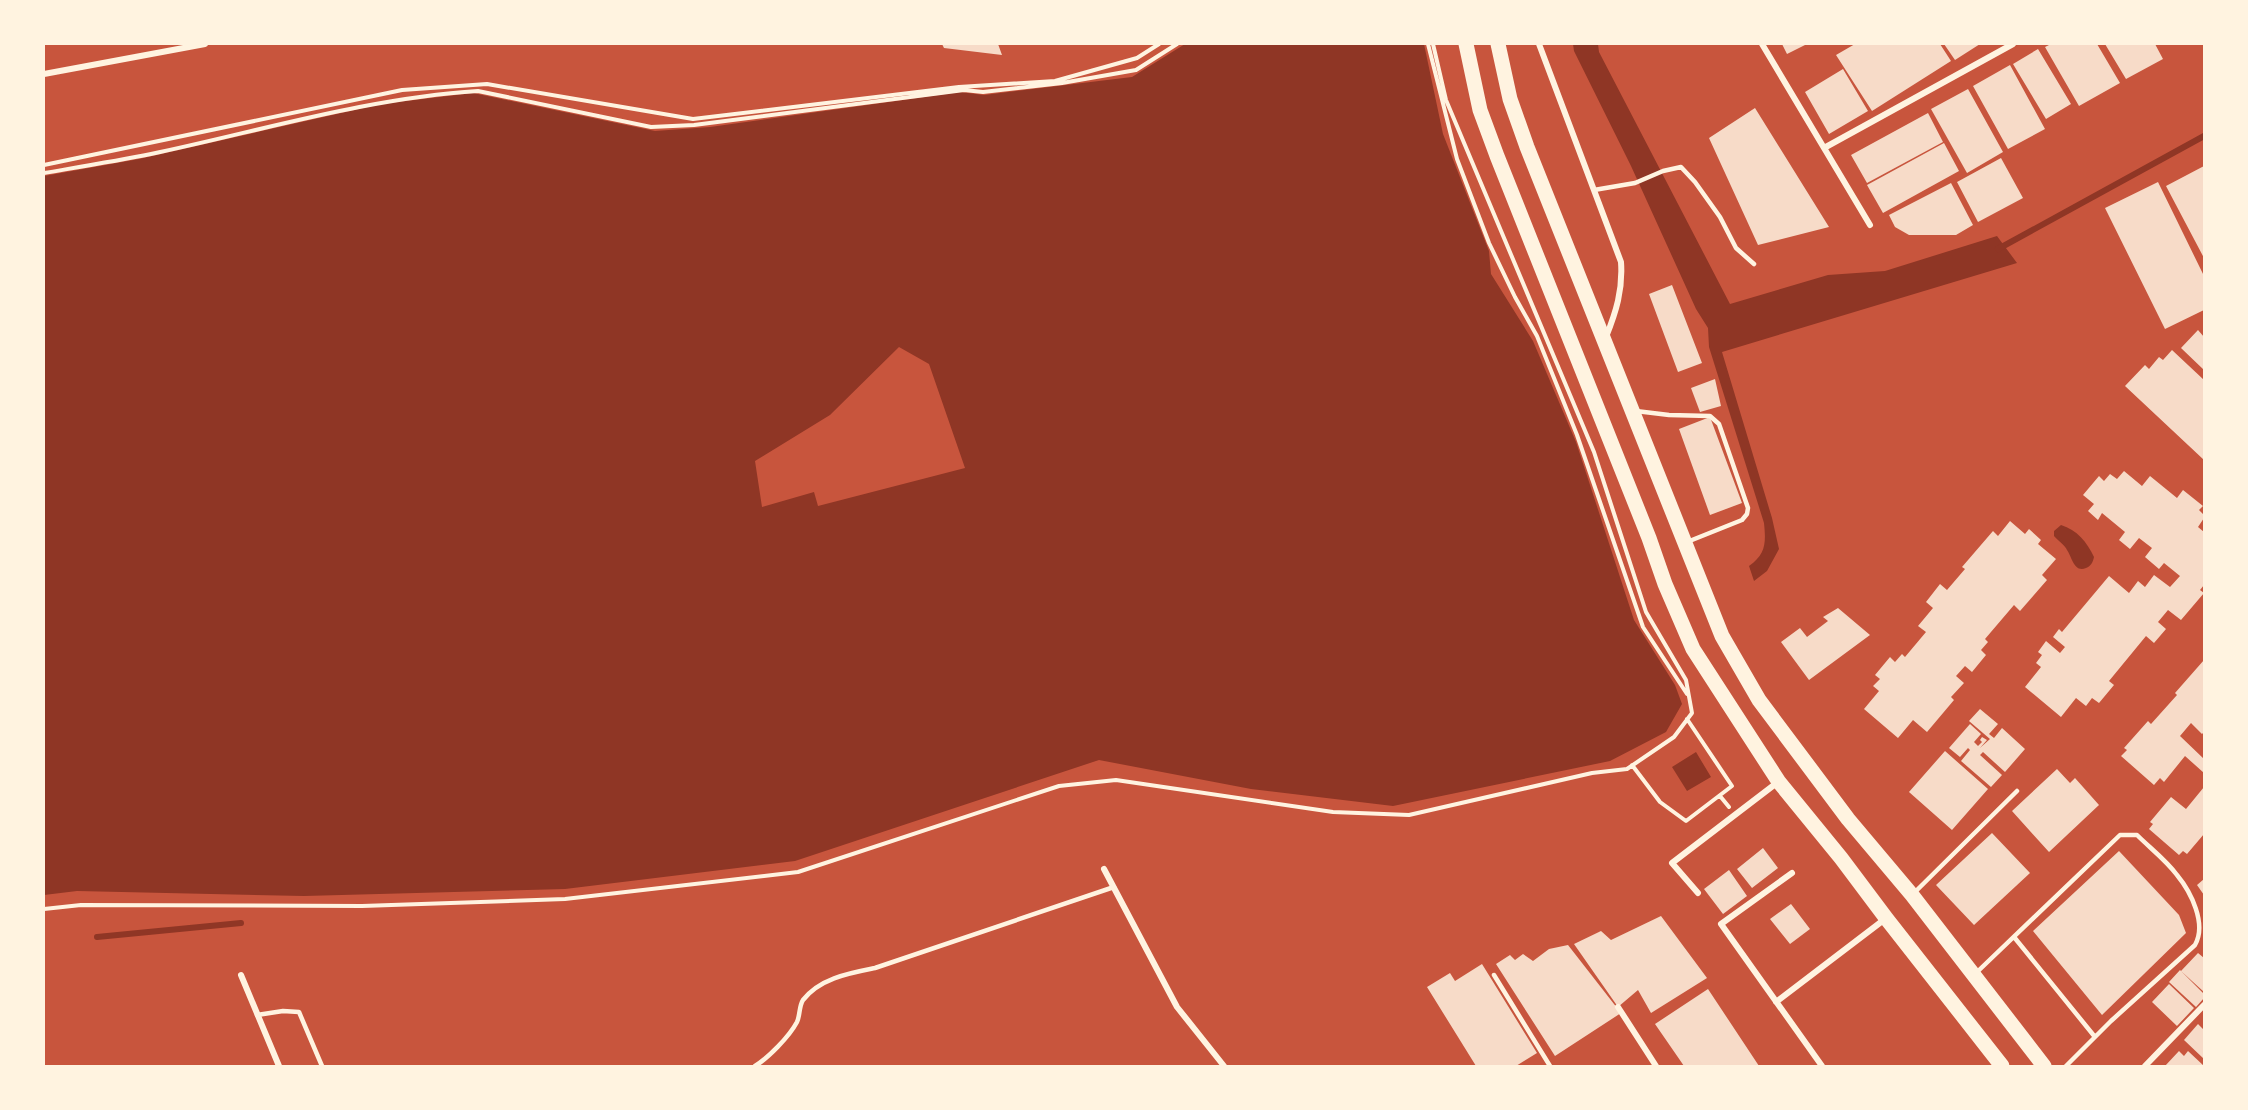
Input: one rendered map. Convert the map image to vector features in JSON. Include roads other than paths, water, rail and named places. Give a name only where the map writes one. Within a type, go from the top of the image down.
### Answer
[{"type":"main road","points":[[1466,44],[1480,110],[1497,156],[1649,538],[1665,584],[1693,649],[1779,782],[1841,858],[2002,1066]]},
{"type":"main road","points":[[1498,44],[1510,99],[1527,147],[1722,636],[1759,700],[1848,819],[1912,895],[1972,976],[2044,1066]]},
{"type":"street","points":[[44,74],[205,44]]},
{"type":"street","points":[[1539,44],[1621,262],[1622,280],[1617,308],[1604,343]]},
{"type":"street","points":[[1762,44],[1870,225]]},
{"type":"street","points":[[1824,148],[2013,44]]},
{"type":"street","points":[[1698,893],[1672,862],[1779,782]]},
{"type":"street","points":[[1104,869],[1177,1007],[1224,1066]]},
{"type":"street","points":[[1791,873],[1721,924],[1822,1066]]},
{"type":"street","points":[[1776,1002],[1886,918]]},
{"type":"street","points":[[241,975],[279,1066]]},
{"type":"street","points":[[2145,1066],[2205,1005]]},
{"type":"street","points":[[1618,1007],[1656,1066]]},
{"type":"lane","points":[[1594,190],[1635,183],[1663,171],[1680,167],[1695,182],[1719,217],[1736,248],[1754,264]]},
{"type":"lane","points":[[1630,410],[1669,415],[1710,416],[1719,424],[1748,508],[1747,514],[1742,520],[1684,543]]},
{"type":"lane","points":[[1912,895],[2017,791]]},
{"type":"lane","points":[[1972,976],[2120,836],[2137,835],[2177,875],[2191,899],[2200,924],[2199,937],[2195,945],[2066,1066]]},
{"type":"lane","points":[[755,1066],[771,1054],[797,1022],[802,1001],[821,985],[845,974],[875,968],[1114,887]]},
{"type":"lane","points":[[2014,937],[2095,1037]]},
{"type":"lane","points":[[1494,975],[1550,1066]]},
{"type":"lane","points":[[257,1015],[283,1011],[299,1012],[322,1066]]},
{"type":"waterway","points":[[1998,249],[2204,136]]},
{"type":"waterway","points":[[97,937],[241,923]]}]
